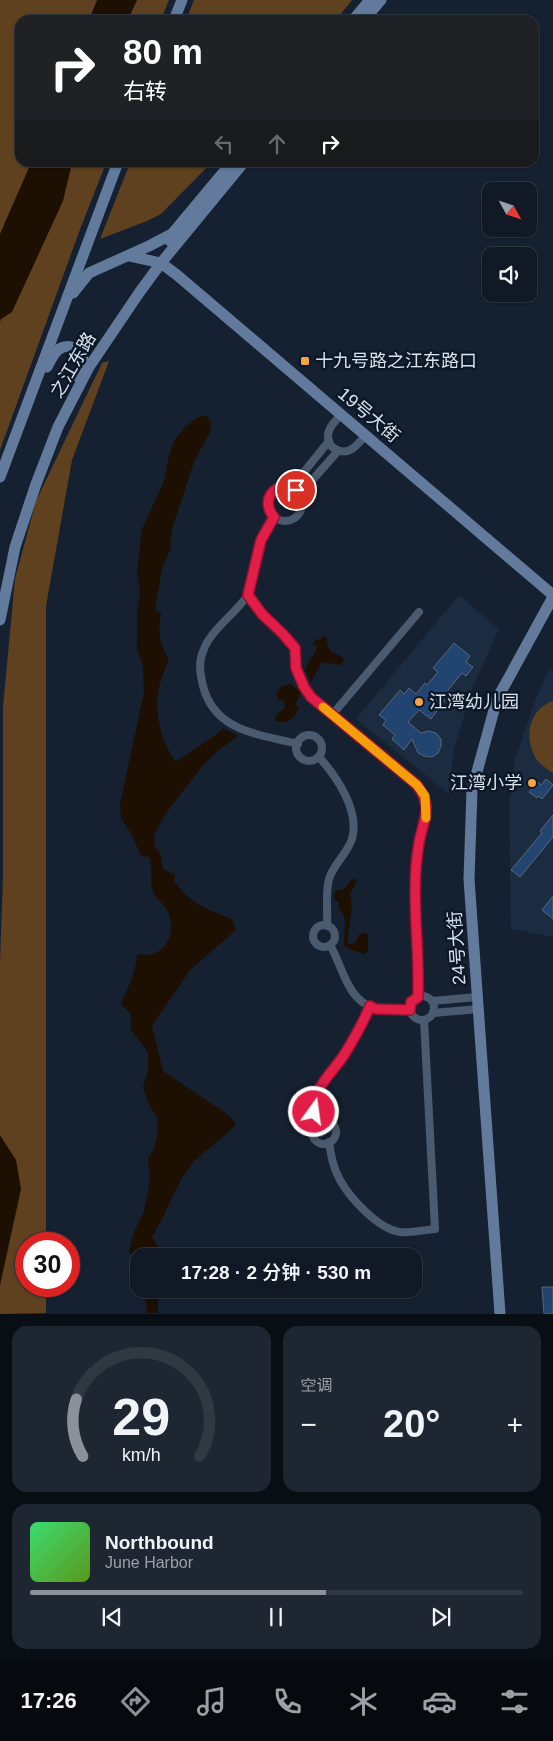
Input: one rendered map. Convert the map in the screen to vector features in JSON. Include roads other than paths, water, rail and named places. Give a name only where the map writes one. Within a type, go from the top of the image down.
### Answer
[{"type":"main road","points":[[176,15],[182,0]]},
{"type":"main road","points":[[357,15],[370,0]]},
{"type":"main road","points":[[368,15],[381,0]]},
{"type":"main road","name":"之江东路","points":[[0,477],[116,167]]},
{"type":"main road","points":[[128,256],[161,263],[172,234],[228,167]]},
{"type":"main road","name":"之江东路","points":[[0,620],[14,547],[58,427],[90,367],[139,293],[161,263],[240,167]]},
{"type":"main road","points":[[65,303],[89,274],[172,234]]},
{"type":"main road","name":"19号大街","points":[[161,263],[366,435],[553,596]]},
{"type":"main road","points":[[34,385],[58,349],[66,346],[79,351],[82,355],[83,364],[50,434],[51,445]]},
{"type":"main road","name":"24号大街","points":[[500,1314],[469,879],[472,790],[497,699],[553,596]]},
{"type":"street","points":[[341,414],[330,428],[328,437],[330,444],[338,451],[345,452],[353,449],[366,435]]},
{"type":"street","points":[[291,488],[329,441]]},
{"type":"street","points":[[300,494],[338,451]]},
{"type":"street","points":[[280,488],[291,488],[300,494],[303,505],[302,510],[295,519],[284,522],[274,517],[268,507],[270,495],[280,488]]},
{"type":"street","points":[[274,517],[261,540],[248,595],[224,621],[204,648],[199,668],[204,690],[213,709],[224,721],[244,731],[298,744]]},
{"type":"street","points":[[248,595],[262,614],[295,648],[296,668],[304,687],[311,697],[417,785],[425,796],[426,817],[419,842],[416,878],[415,924],[419,972],[418,997]]},
{"type":"street","points":[[332,715],[419,612]]},
{"type":"street","points":[[306,736],[314,737],[322,746],[318,757],[311,761],[302,759],[297,752],[300,740],[306,736]]},
{"type":"street","points":[[318,757],[330,769],[346,795],[353,817],[352,839],[329,878],[326,926]]},
{"type":"street","points":[[326,926],[333,929],[335,936],[330,945],[320,946],[317,944],[314,938],[317,929],[326,926]]},
{"type":"street","points":[[330,945],[352,990],[362,1003],[376,1009],[410,1010]]},
{"type":"street","points":[[424,1020],[413,1017],[410,1010],[411,1002],[418,997],[426,996],[434,1005],[433,1013]]},
{"type":"street","points":[[432,1001],[478,997]]},
{"type":"street","points":[[318,1122],[313,1103],[319,1090],[354,1039],[370,1006]]},
{"type":"street","points":[[424,1020],[433,1013],[478,1009]]},
{"type":"street","points":[[329,1142],[333,1164],[340,1180],[370,1217],[382,1226],[399,1232],[435,1229],[424,1020]]},
{"type":"street","points":[[325,1120],[334,1126],[334,1137],[329,1142],[319,1142],[312,1136],[313,1128],[318,1122],[325,1120]]},
{"type":"place","name":"十九号路之江东路口","points":[[305,361]]},
{"type":"place","name":"江湾幼儿园","points":[[419,702]]},
{"type":"place","name":"江湾小学","points":[[532,783]]}]
